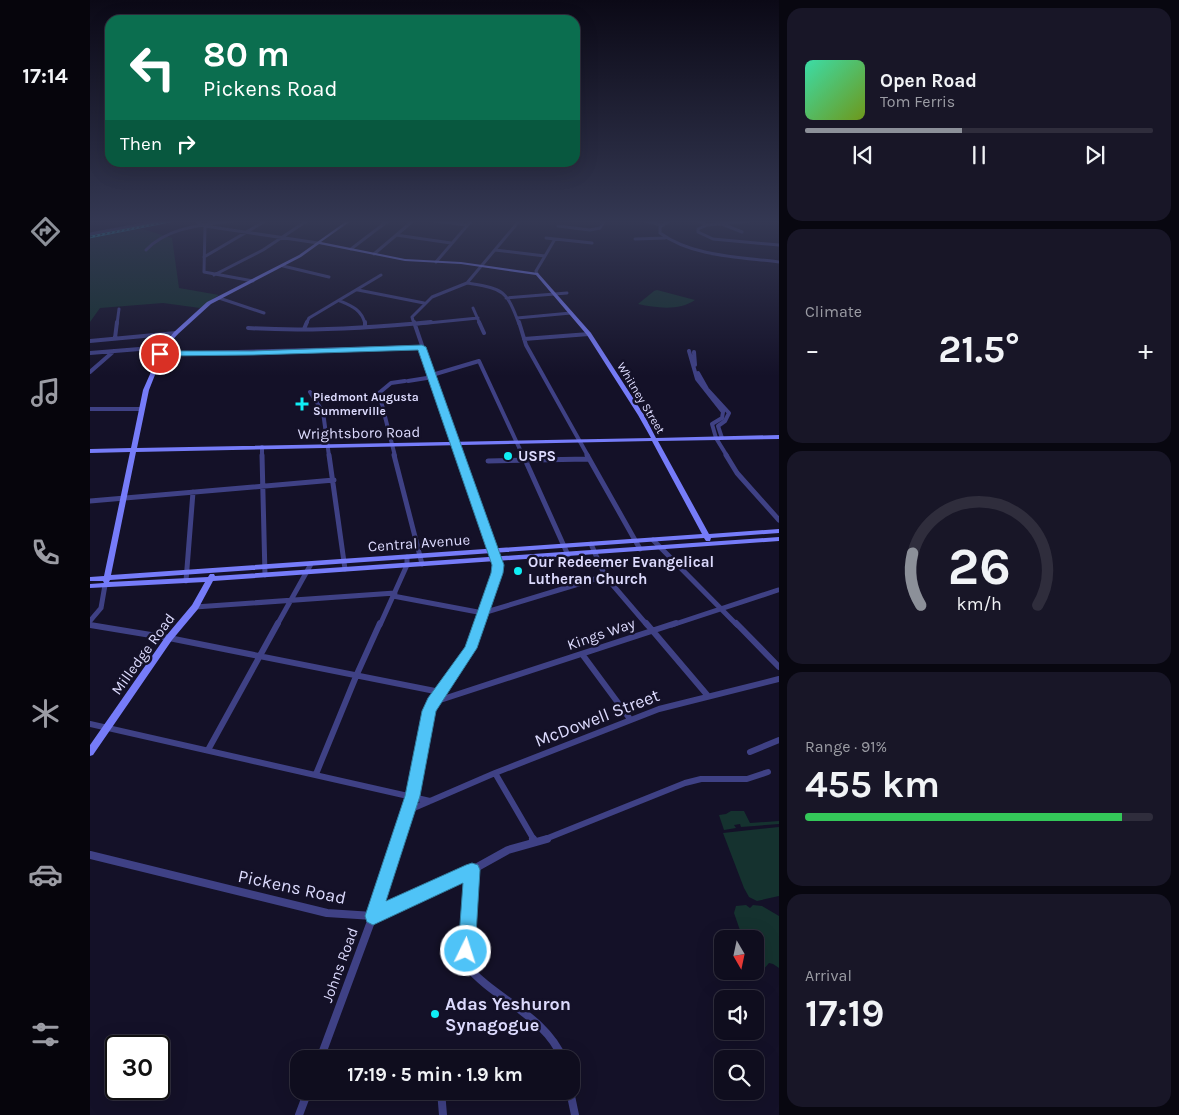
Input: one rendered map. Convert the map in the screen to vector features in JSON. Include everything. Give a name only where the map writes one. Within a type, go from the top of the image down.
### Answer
[{"type":"street","points":[[204,272],[253,281]]},
{"type":"street","points":[[214,275],[220,272]]},
{"type":"street","points":[[90,620],[101,608],[141,409],[160,354],[176,333],[209,303],[271,272]]},
{"type":"street","points":[[308,272],[329,277]]},
{"type":"street","points":[[414,325],[412,317],[424,303],[432,297],[467,283],[476,272]]},
{"type":"street","points":[[524,272],[538,274]]},
{"type":"street","name":"Whitney Street","points":[[538,274],[589,334],[655,440],[711,544]]},
{"type":"street","points":[[304,329],[309,318],[381,275]]},
{"type":"street","points":[[467,283],[498,289],[506,298],[517,318],[524,339],[640,549]]},
{"type":"street","points":[[358,290],[424,303]]},
{"type":"street","points":[[506,298],[567,293]]},
{"type":"street","points":[[219,298],[264,313]]},
{"type":"street","points":[[340,301],[360,311],[365,318],[365,327]]},
{"type":"street","points":[[473,308],[484,333]]},
{"type":"street","points":[[115,338],[119,309]]},
{"type":"street","points":[[517,318],[571,313]]},
{"type":"street","points":[[248,328],[278,330],[414,325],[478,318]]},
{"type":"street","name":"Johns Road","points":[[323,1050],[373,916],[412,796],[429,711],[433,702],[471,648],[497,573],[498,565],[414,325]]},
{"type":"street","points":[[90,341],[176,333]]},
{"type":"street","points":[[524,339],[589,334]]},
{"type":"street","points":[[90,353],[164,347]]},
{"type":"street","points":[[160,354],[422,347]]},
{"type":"street","points":[[90,372],[114,351]]},
{"type":"street","points":[[692,351],[698,374],[707,389],[729,413],[725,421],[718,426],[719,438],[737,474],[779,520]]},
{"type":"street","points":[[422,564],[379,393],[390,383],[433,376],[479,361],[518,442],[524,460],[568,555]]},
{"type":"street","points":[[310,392],[324,412],[345,565]]},
{"type":"street","points":[[90,409],[141,409]]},
{"type":"street","name":"Wrightsboro Road","points":[[90,451],[779,437]]},
{"type":"street","points":[[262,448],[265,575]]},
{"type":"street","points":[[488,461],[589,459]]},
{"type":"street","points":[[90,501],[334,480]]},
{"type":"street","points":[[186,580],[189,547],[188,529],[194,492]]},
{"type":"street","name":"Central Avenue","points":[[90,586],[186,580],[265,567],[311,564],[422,564],[564,546],[779,531]]},
{"type":"street","name":"Central Avenue","points":[[90,579],[186,572],[212,575],[265,575],[307,572],[345,565],[420,556],[568,555],[779,539]]},
{"type":"street","points":[[653,540],[779,668]]},
{"type":"street","points":[[591,544],[605,576],[708,696]]},
{"type":"street","points":[[316,774],[357,674],[407,565],[407,557]]},
{"type":"street","points":[[208,750],[311,564]]},
{"type":"street","name":"Milledge Road","points":[[90,752],[170,638],[195,607],[212,575]]},
{"type":"street","points":[[195,607],[394,594],[482,613],[605,576]]},
{"type":"street","name":"Kings Way","points":[[433,702],[582,654],[652,629],[778,590]]},
{"type":"street","points":[[90,625],[170,638],[440,692]]},
{"type":"street","points":[[582,654],[630,719]]},
{"type":"street","name":"McDowell Street","points":[[407,811],[495,773],[630,719],[668,706],[779,679]]},
{"type":"street","points":[[90,724],[430,801]]},
{"type":"street","points":[[750,752],[779,740]]},
{"type":"street","name":"Pickens Road","points":[[90,855],[327,913],[373,916],[472,870],[508,850],[554,837],[685,783],[701,778],[747,779],[768,772]]},
{"type":"street","points":[[495,773],[535,842]]},
{"type":"street","points":[[472,870],[466,965],[473,977],[485,987],[550,1035],[560,1050]]},
{"type":"street","points":[[299,1115],[305,1100]]},
{"type":"street","points":[[442,1100],[443,1115]]},
{"type":"street","points":[[572,1100],[575,1115]]},
{"type":"green space","points":[[90,272],[177,272],[179,288],[219,295],[200,308],[163,303],[100,308],[90,322]]},
{"type":"green space","points":[[657,290],[695,300],[675,307],[638,304]]},
{"type":"green space","points":[[731,811],[744,811],[750,823],[779,821],[779,824],[741,827],[740,824],[734,825],[736,828],[724,830],[719,815]]},
{"type":"green space","points":[[779,827],[779,896],[757,901],[749,897],[744,888],[723,833]]},
{"type":"green space","points":[[746,905],[750,908],[753,905],[762,906],[779,916],[779,968],[769,963],[764,969],[764,930],[740,930],[734,913],[736,906]]},
{"type":"place","name":"Piedmont Augusta Summerville","points":[[302,404]]},
{"type":"place","name":"USPS","points":[[508,456]]},
{"type":"place","name":"Our Redeemer Evangelical Lutheran Church","points":[[518,571]]},
{"type":"place","name":"Adas Yeshuron Synagogue","points":[[435,1014]]},
{"type":"route","points":[[160,354],[422,347],[498,565],[497,573],[471,648],[433,702],[429,711],[412,796],[373,916],[472,870],[466,951]]}]
